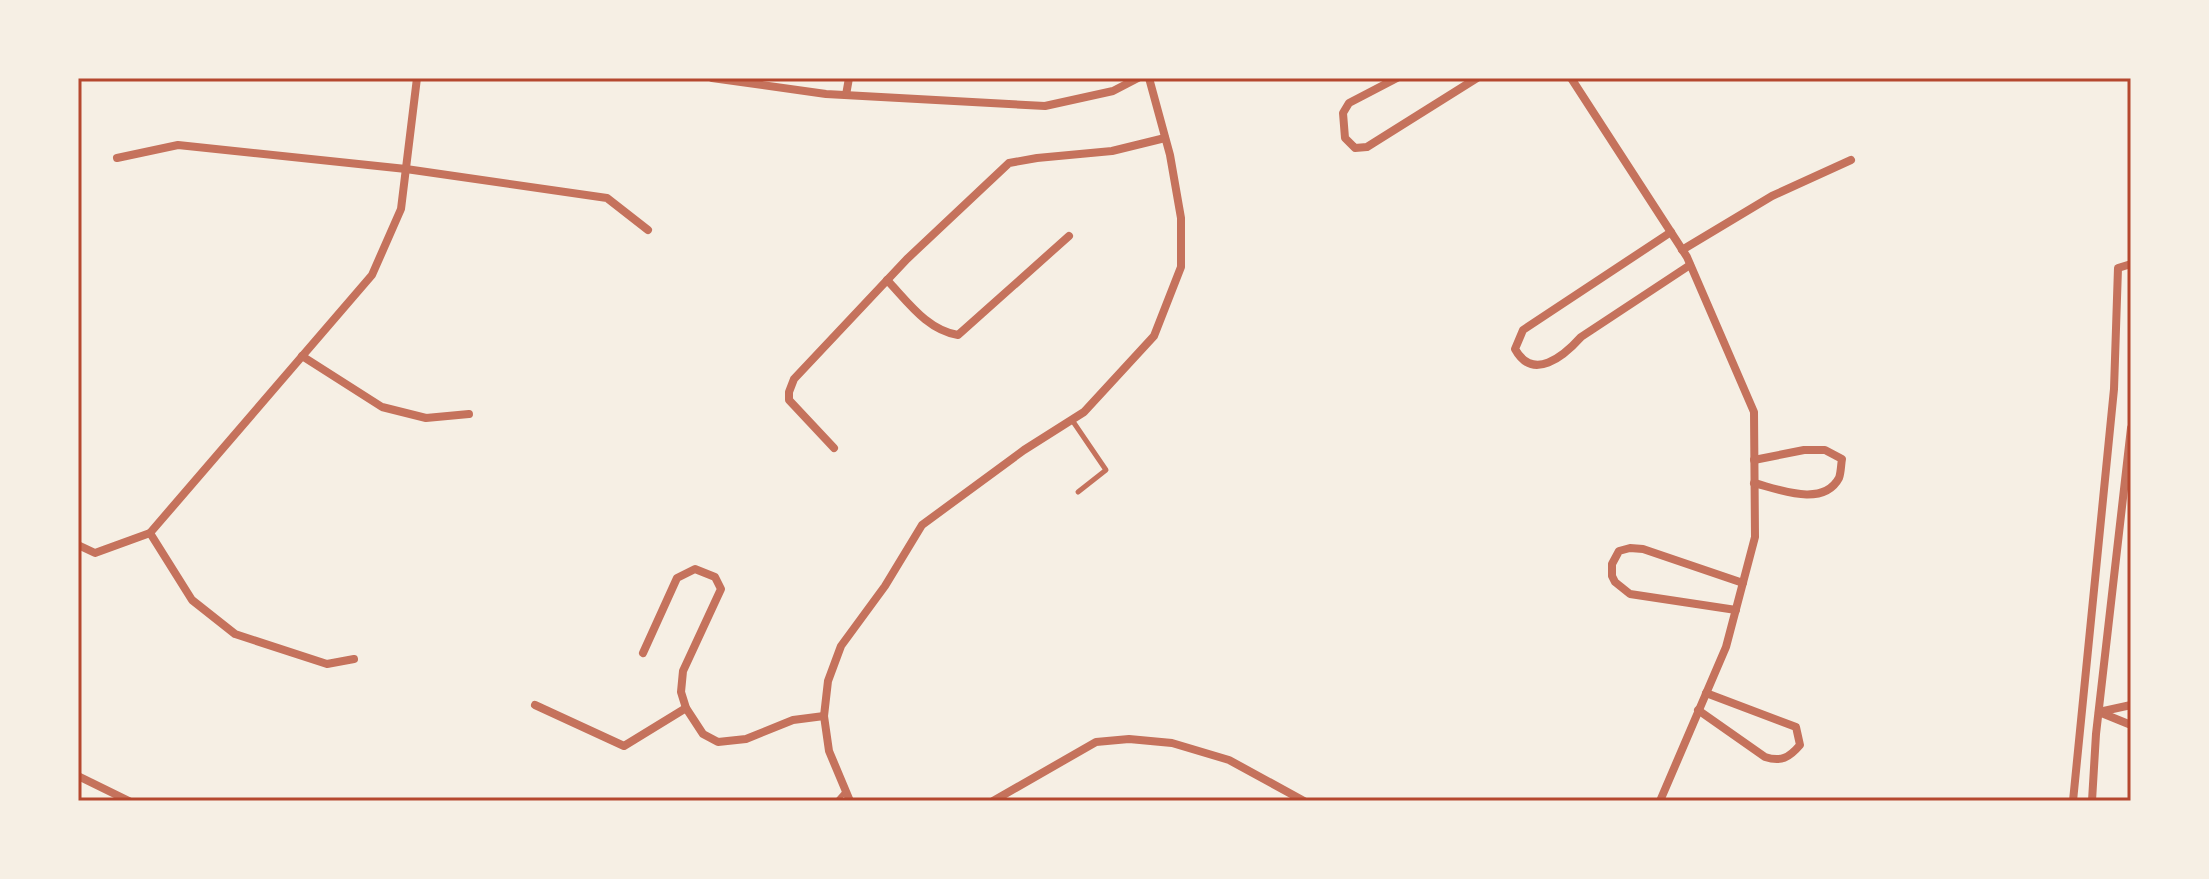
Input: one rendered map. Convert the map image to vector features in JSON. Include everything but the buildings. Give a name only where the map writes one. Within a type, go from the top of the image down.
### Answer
[{"type":"street","points":[[78,545],[95,553],[150,533],[372,275],[401,209],[417,78]]},
{"type":"street","points":[[712,78],[846,95],[1045,106],[1113,91],[1138,78]]},
{"type":"street","points":[[846,95],[849,78]]},
{"type":"street","points":[[850,801],[829,751],[824,716],[828,681],[841,646],[885,586],[922,525],[1024,450],[1084,412],[1154,336],[1181,267],[1181,218],[1149,78]]},
{"type":"street","points":[[1397,78],[1349,103],[1343,113],[1345,138],[1355,148],[1367,147],[1477,78]]},
{"type":"street","points":[[1571,78],[1682,250],[1754,412],[1755,537],[1726,647],[1660,801]]},
{"type":"street","points":[[834,448],[789,400],[794,379],[907,259],[1009,163],[1112,151],[1165,138]]},
{"type":"street","points":[[117,158],[178,145],[406,169],[607,198],[648,230]]},
{"type":"street","points":[[1682,250],[1772,196],[1851,160]]},
{"type":"street","points":[[1671,232],[1523,330],[1515,349],[1526,362],[1544,364],[1557,361],[1581,337],[1690,265]]},
{"type":"street","points":[[887,280],[930,325],[958,335],[1069,236]]},
{"type":"street","points":[[2073,801],[2114,389],[2118,268],[2131,264]]},
{"type":"street","points":[[302,356],[382,407],[426,418],[469,414]]},
{"type":"street","points":[[2092,801],[2131,428]]},
{"type":"street","points":[[1754,460],[1804,450],[1825,450],[1842,459],[1839,478],[1825,492],[1799,494],[1754,483]]},
{"type":"street","points":[[150,533],[192,600],[235,634],[327,664],[354,659]]},
{"type":"street","points":[[1736,610],[1630,594],[1615,582],[1612,564],[1619,551],[1643,549],[1743,583]]},
{"type":"street","points":[[643,653],[677,578],[695,569],[715,577],[721,589],[683,671],[681,692],[686,708],[703,734],[718,742],[746,739],[793,720],[824,716]]},
{"type":"street","points":[[1698,710],[1765,757],[1774,760],[1789,758],[1800,745],[1796,727],[1706,693]]},
{"type":"street","points":[[535,705],[624,746],[686,708]]},
{"type":"street","points":[[2099,712],[2131,705]]},
{"type":"street","points":[[2099,712],[2131,725]]},
{"type":"street","points":[[993,801],[1096,742],[1129,739],[1172,743],[1229,760],[1304,801]]},
{"type":"street","points":[[78,776],[129,801]]},
{"type":"lane","points":[[1072,420],[1106,470],[1078,492]]},
{"type":"lane","points":[[837,801],[846,791]]}]
